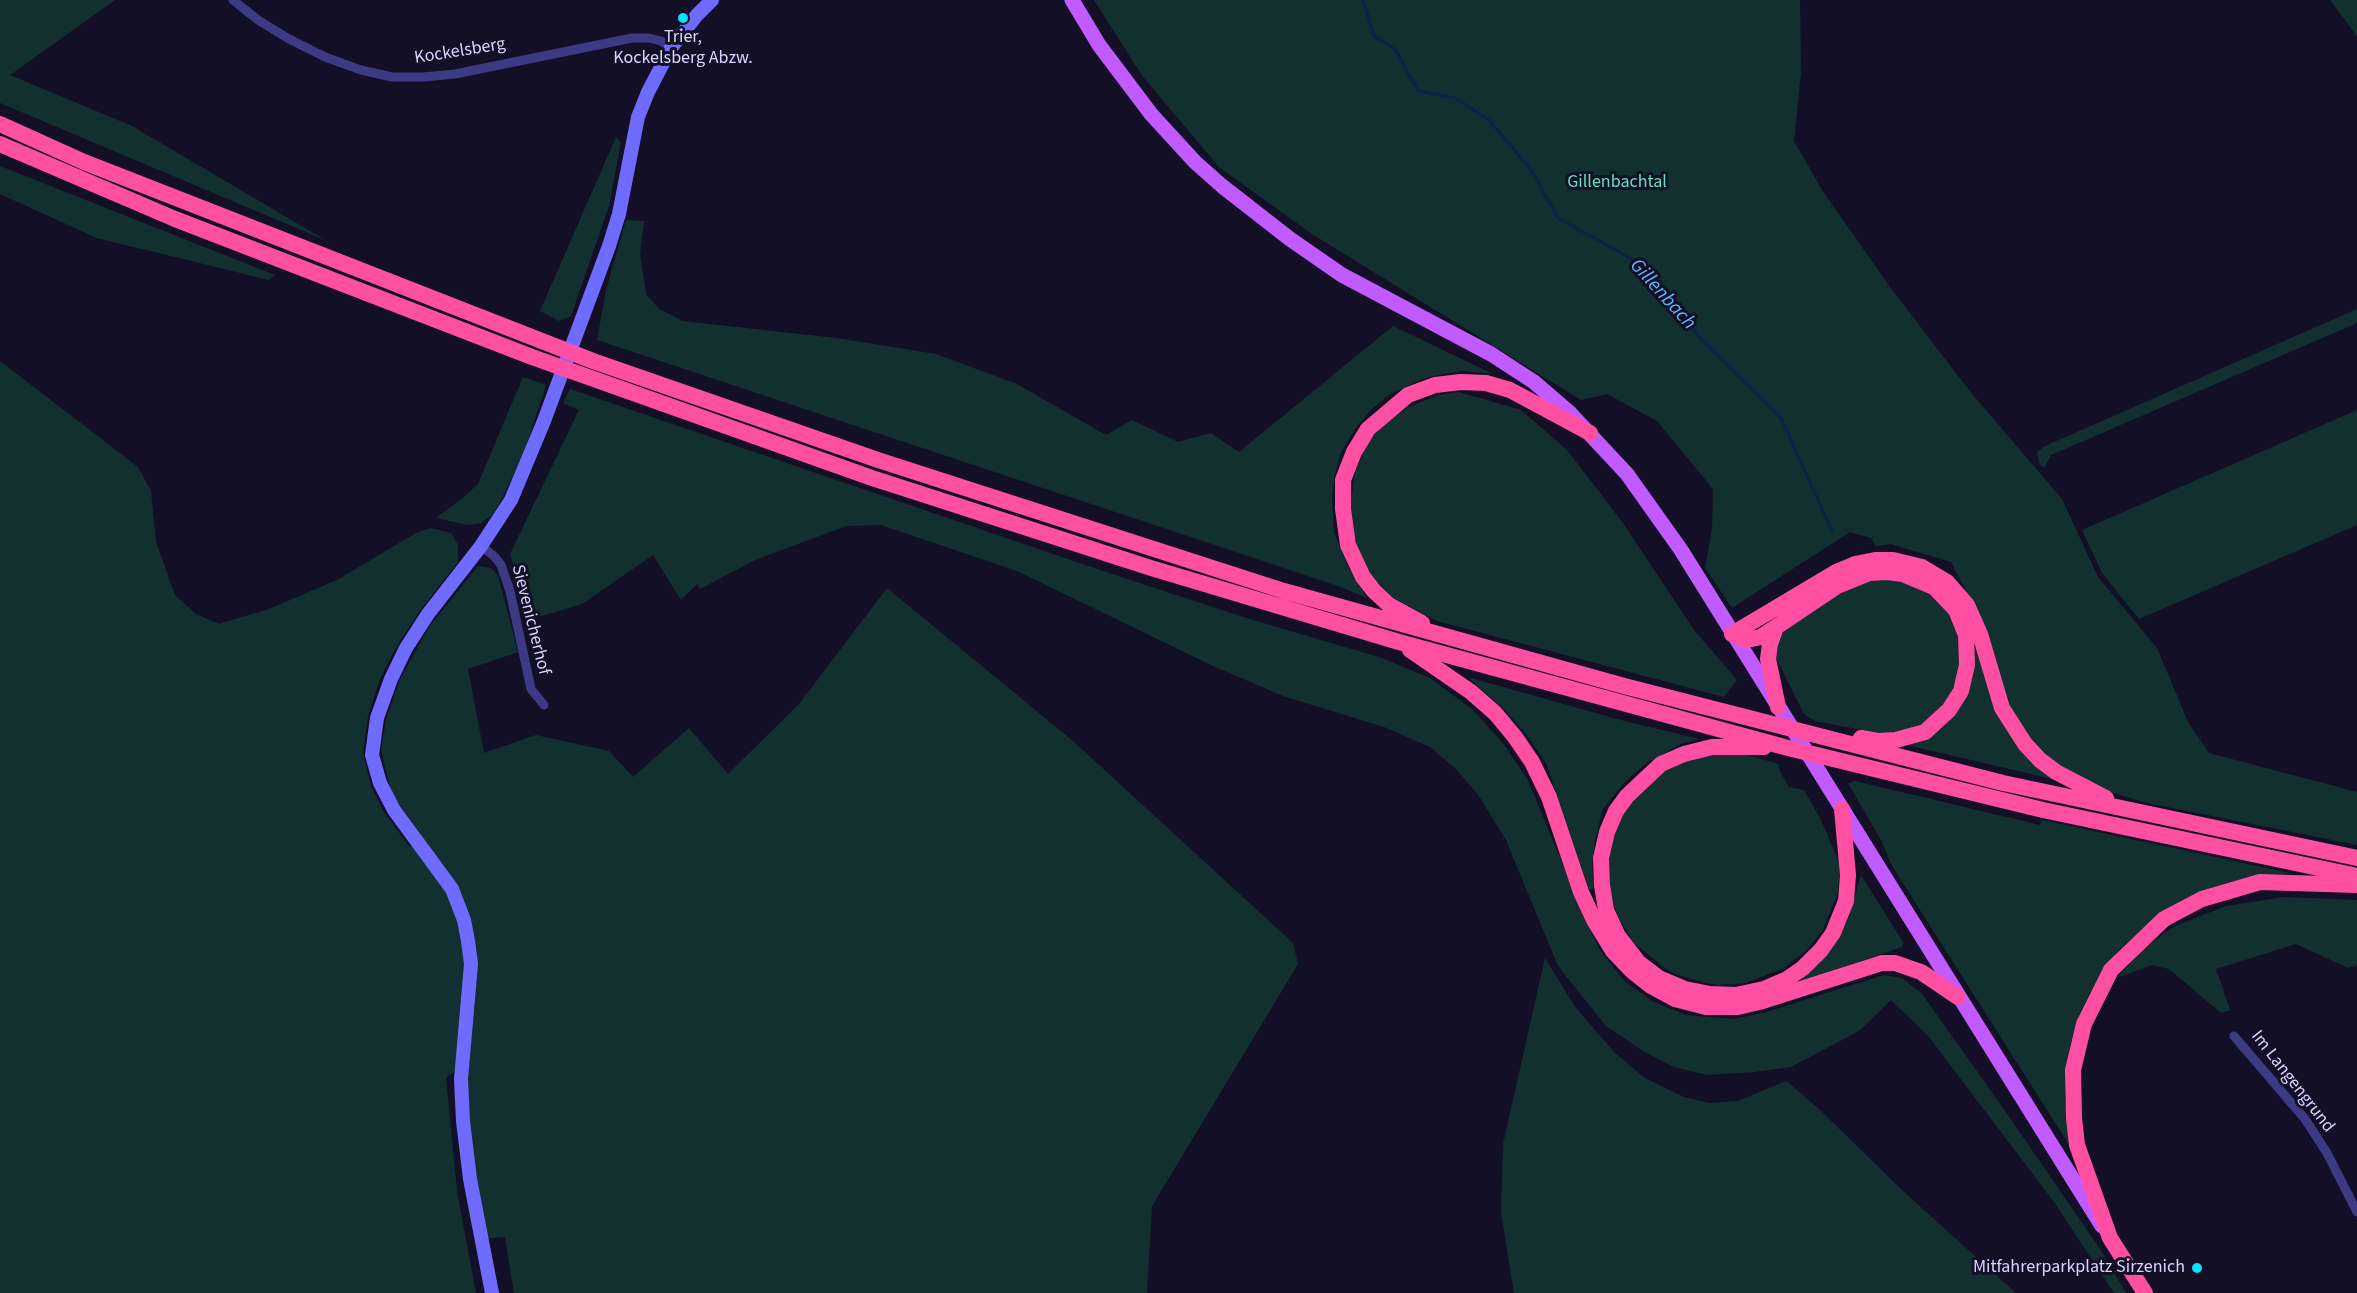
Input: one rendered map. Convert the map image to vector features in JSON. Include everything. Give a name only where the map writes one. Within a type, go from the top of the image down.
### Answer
[{"type":"highway","points":[[0,124],[84,162],[604,365],[878,460],[1284,591],[1770,725],[2003,783],[2357,858]]},
{"type":"highway","points":[[0,144],[175,219],[586,377],[872,478],[1151,568],[1399,642],[1788,748],[2043,810],[2357,876]]},
{"type":"highway","points":[[1458,640],[1408,617],[1389,605],[1374,591],[1355,563],[1344,527],[1343,480],[1354,452],[1368,429],[1408,395],[1435,385],[1461,382],[1486,383],[1509,390],[1590,433]]},
{"type":"highway","points":[[1732,634],[1836,572],[1855,564],[1875,560],[1893,560],[1922,567],[1947,582],[1967,605],[1980,634],[2002,708],[2017,733],[2033,753],[2067,779],[2142,813]]},
{"type":"highway","points":[[1732,634],[1747,640],[1756,639],[1846,581],[1869,573],[1894,572],[1926,582],[1951,603],[1963,624],[1968,644],[1964,683],[1953,705],[1932,727],[1918,734],[1896,740],[1878,741],[1770,725]]},
{"type":"highway","points":[[1776,627],[1768,659],[1778,707]]},
{"type":"highway","points":[[1399,642],[1471,692],[1495,713],[1515,737],[1532,762],[1549,797],[1581,892],[1594,920],[1613,951],[1632,971],[1651,986],[1675,999],[1706,1007],[1738,1007],[1882,963],[1896,963],[1921,972],[1958,997]]},
{"type":"highway","points":[[1788,748],[1712,747],[1684,754],[1661,764],[1627,796],[1616,811],[1607,832],[1601,858],[1602,885],[1606,910],[1618,936],[1638,962],[1659,978],[1685,989],[1736,995],[1764,989],[1787,979],[1803,968],[1821,950],[1833,933],[1846,901],[1848,875],[1842,809]]},
{"type":"highway","points":[[2145,1293],[2110,1238],[2077,1145],[2074,1118],[2073,1070],[2084,1024],[2111,970],[2164,919],[2202,899],[2260,882],[2357,885]]},
{"type":"main road","points":[[492,1293],[470,1179],[463,1121],[460,1078],[471,964],[464,920],[452,890],[394,810],[380,783],[372,754],[376,718],[406,648],[428,614],[481,546],[512,500],[557,386],[619,214],[638,117],[658,69],[671,48],[712,0]]},
{"type":"main road","points":[[1072,0],[1117,70],[1150,114],[1195,162],[1222,186],[1290,239],[1342,275],[1513,368],[1552,397],[1590,433],[1627,474],[1681,550],[2110,1238]]},
{"type":"main road","points":[[1077,0],[1086,24]]},
{"type":"street","name":"Kockelsberg","points":[[233,0],[258,20],[325,57],[361,70],[392,77],[455,74],[632,38],[661,41],[671,48]]},
{"type":"street","name":"Sievenicherhof","points":[[481,546],[501,565],[510,591],[531,688],[544,705]]},
{"type":"street","name":"Im Langengrund","points":[[2234,1035],[2305,1119],[2357,1212]]},
{"type":"green space","points":[[0,0],[115,0],[10,75],[132,126],[327,241],[0,103]]},
{"type":"green space","name":"Gillenbachtal","points":[[1094,0],[1800,0],[1801,72],[1794,141],[1822,190],[1890,287],[1968,389],[2062,499],[2098,577],[2157,648],[2189,724],[2209,753],[2357,792],[2357,845],[2147,803],[2097,788],[2065,774],[2019,728],[2002,691],[1986,630],[1951,562],[1891,544],[1876,546],[1871,538],[1850,532],[1732,608],[1705,568],[1712,529],[1713,489],[1657,421],[1607,394],[1581,400],[1312,234],[1220,168],[1143,77]]},
{"type":"green space","points":[[2330,0],[2357,0],[2357,37],[2354,32]]},
{"type":"green space","points":[[616,137],[621,142],[609,206],[571,316],[559,321],[540,311]]},
{"type":"green space","points":[[0,166],[275,275],[269,280],[97,238],[0,194]]},
{"type":"green space","points":[[626,220],[644,221],[640,254],[646,294],[659,309],[683,321],[836,338],[936,354],[1017,384],[1106,435],[1132,420],[1178,442],[1211,433],[1239,452],[1393,326],[1493,374],[1462,371],[1428,377],[1389,395],[1357,426],[1342,450],[1335,473],[1332,497],[1334,532],[1348,567],[1367,598],[1341,587],[597,340],[606,290]]},
{"type":"green space","points":[[2357,309],[2357,323],[2051,455],[2044,468],[2039,463],[2037,452],[2045,446]]},
{"type":"green space","points":[[0,361],[138,467],[151,491],[156,542],[175,595],[196,614],[219,624],[269,609],[337,580],[416,533],[430,528],[451,533],[458,545],[458,562],[419,612],[397,646],[380,679],[368,716],[363,753],[371,786],[384,812],[409,846],[427,843],[391,792],[381,750],[386,720],[400,679],[429,627],[478,566],[491,568],[498,576],[518,652],[468,669],[484,753],[536,735],[609,751],[633,777],[689,728],[728,774],[799,704],[887,588],[1073,741],[1293,943],[1298,964],[1152,1206],[1147,1293],[514,1293],[505,1237],[482,1239],[461,1067],[446,1078],[457,1191],[476,1293],[0,1293]]},
{"type":"green space","points":[[523,377],[546,385],[524,453],[493,514],[481,523],[467,525],[436,518],[478,484]]},
{"type":"green space","points":[[570,389],[1097,569],[1243,617],[1382,658],[1430,678],[1472,709],[1502,742],[1528,780],[1585,919],[1600,950],[1625,982],[1654,1002],[1686,1015],[1733,1019],[1763,1013],[1884,975],[1902,978],[1922,994],[2001,1105],[2100,1249],[2126,1293],[2114,1293],[2054,1202],[1929,1037],[1891,1000],[1859,1031],[1791,1067],[1754,1072],[1706,1075],[1674,1067],[1643,1051],[1606,1026],[1558,966],[1506,840],[1477,793],[1456,769],[1430,747],[1384,727],[1283,696],[1213,666],[1017,571],[881,525],[846,526],[755,560],[700,589],[697,584],[681,600],[653,555],[582,604],[539,617],[523,595],[510,554],[579,410],[563,403]]},
{"type":"green space","points":[[1459,392],[1521,410],[1567,450],[1623,523],[1694,630],[1737,680],[1724,697],[1437,621],[1392,597],[1371,575],[1359,550],[1351,525],[1351,501],[1355,473],[1367,444],[1387,422],[1408,407],[1438,395]]},
{"type":"green space","points":[[2357,410],[2357,525],[2139,619],[2102,573],[2082,530]]},
{"type":"green space","points":[[1874,577],[1896,578],[1933,593],[1948,609],[1965,649],[1954,694],[1921,726],[1904,732],[1878,733],[1815,721],[1804,714],[1775,656],[1775,645],[1785,628],[1831,597]]},
{"type":"green space","points":[[1973,647],[1979,648],[1983,666],[2052,779],[1907,745],[1931,732]]},
{"type":"green space","points":[[1471,678],[1617,719],[1699,739],[1681,744],[1645,764],[1624,783],[1603,809],[1595,840],[1592,865],[1594,888],[1589,890],[1546,763],[1526,734],[1504,709]]},
{"type":"green space","points":[[1743,754],[1779,764],[1780,772],[1789,787],[1804,790],[1820,818],[1840,864],[1838,892],[1823,930],[1806,951],[1784,968],[1746,983],[1718,985],[1678,975],[1666,969],[1634,943],[1619,919],[1610,893],[1609,852],[1622,813],[1660,771],[1700,755]]},
{"type":"green space","points":[[1855,781],[2040,825],[2042,820],[2290,873],[2249,877],[2194,894],[2142,929],[2119,950],[2100,975],[2081,1010],[2070,1044],[2065,1099],[2071,1143],[2068,1143],[1892,866],[1882,842],[1848,783]]},
{"type":"green space","points":[[1861,875],[1903,942],[1902,947],[1804,980],[1802,977],[1833,947],[1848,919]]},
{"type":"green space","points":[[2284,897],[2357,900],[2357,965],[2348,968],[2296,944],[2216,969],[2230,1010],[2221,1013],[2169,969],[2152,965],[2117,978],[2144,948],[2175,926],[2226,906]]},
{"type":"green space","points":[[1545,958],[1575,1007],[1615,1053],[1645,1078],[1684,1097],[1710,1103],[1738,1101],[1786,1081],[1818,1108],[1904,1192],[2016,1293],[1514,1293],[1501,1212],[1503,1144]]},
{"type":"waterway","name":"Gillenbach","points":[[1363,0],[1374,36],[1395,49],[1418,91],[1455,98],[1489,120],[1532,171],[1558,218],[1632,259],[1702,340],[1781,418],[1832,531]]},
{"type":"place","name":"Trier, Kockelsberg Abzw.","points":[[683,18]]},
{"type":"place","name":"Mitfahrerparkplatz Sirzenich","points":[[2197,1268]]}]
